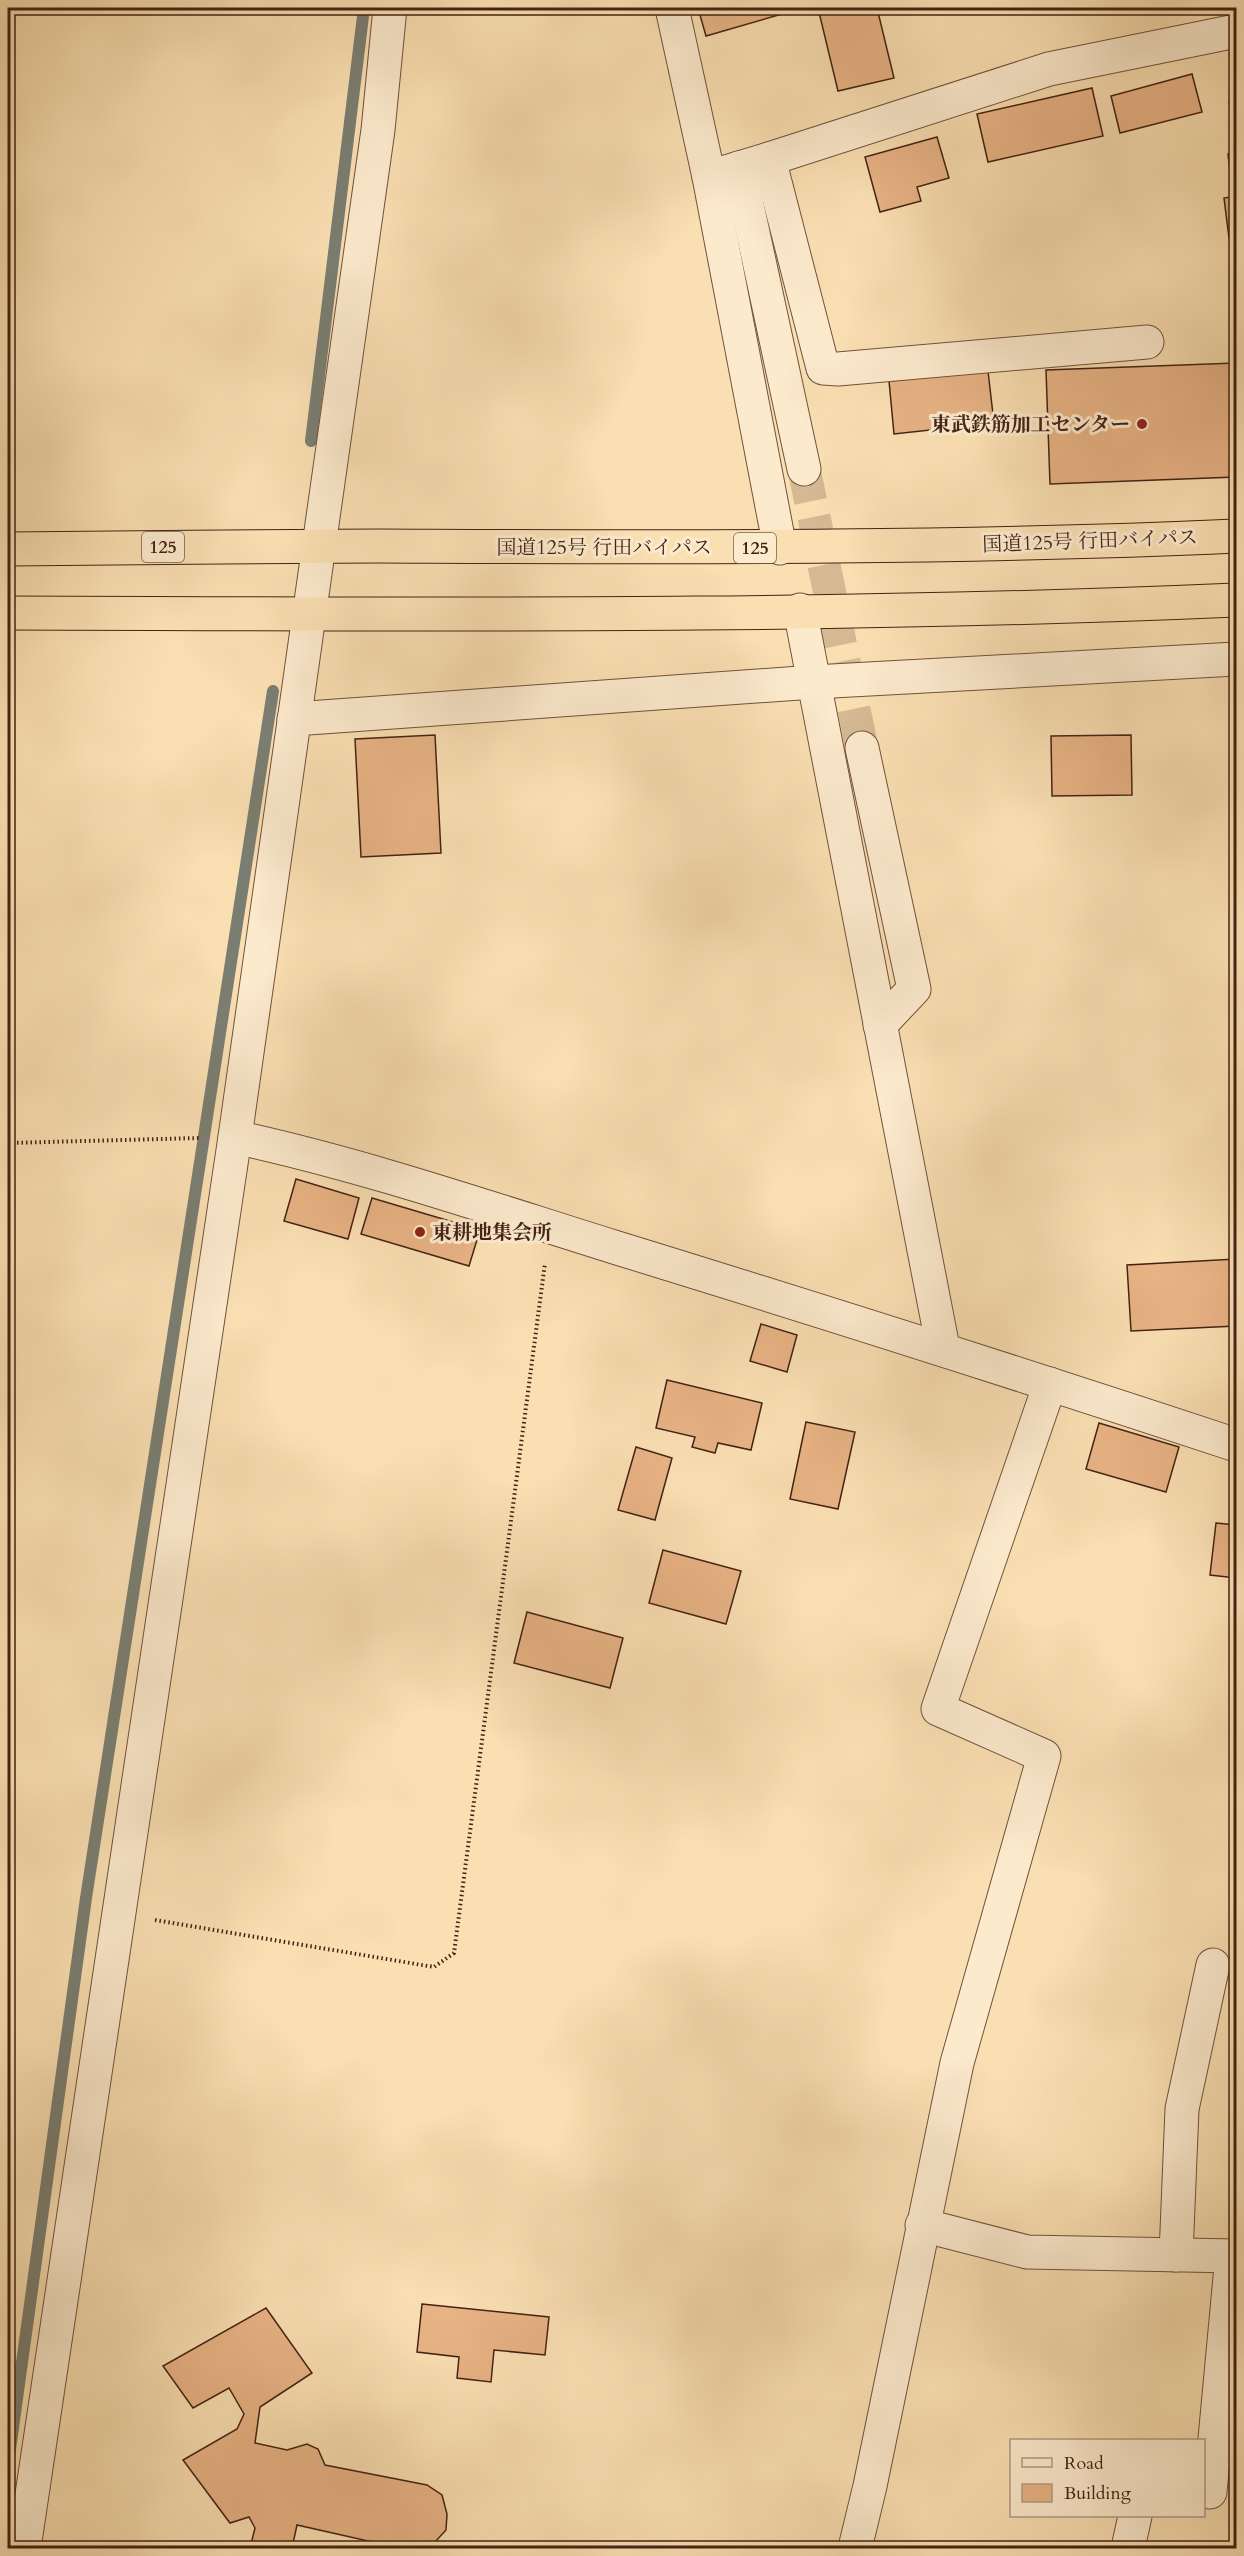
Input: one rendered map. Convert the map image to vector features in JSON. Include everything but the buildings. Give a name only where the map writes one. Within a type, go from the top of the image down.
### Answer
[{"type":"highway","name":"国道125号 行田バイパス","points":[[8,549],[319,546],[780,548],[1096,543],[1236,536]]},
{"type":"highway","points":[[8,613],[310,614],[800,610],[1092,606],[1236,600]]},
{"type":"street","points":[[24,2548],[235,1137],[378,130],[390,8]]},
{"type":"street","points":[[672,8],[823,368],[838,369],[1147,342]]},
{"type":"street","points":[[739,168],[1050,69],[1236,31]]},
{"type":"street","points":[[739,168],[804,469]]},
{"type":"street","points":[[739,168],[780,548]]},
{"type":"street","points":[[800,610],[943,1348]]},
{"type":"street","points":[[294,719],[814,682],[1236,659]]},
{"type":"street","points":[[862,748],[914,989],[880,1025]]},
{"type":"street","points":[[235,1137],[309,1153],[943,1348],[1236,1445]]},
{"type":"street","points":[[855,2548],[870,2486],[957,2063],[1044,1756],[939,1709],[1050,1384]]},
{"type":"street","points":[[1176,2255],[1182,2109],[1213,1965]]},
{"type":"street","points":[[922,2225],[1027,2252],[1234,2256],[1210,2492],[1205,2491]]},
{"type":"street","points":[[1128,2548],[1135,2517]]},
{"type":"path","points":[[8,1143],[235,1137]]},
{"type":"path","points":[[119,1914],[434,1967],[454,1953],[549,1227]]},
{"type":"waterway","points":[[311,441],[364,8]]},
{"type":"waterway","points":[[8,2464],[86,1898],[273,691]]},
{"type":"tunnel","points":[[804,469],[862,748]]},
{"type":"place","name":"東武鉄筋加工センター","points":[[1142,424]]},
{"type":"place","name":"東耕地集会所","points":[[420,1232]]}]
